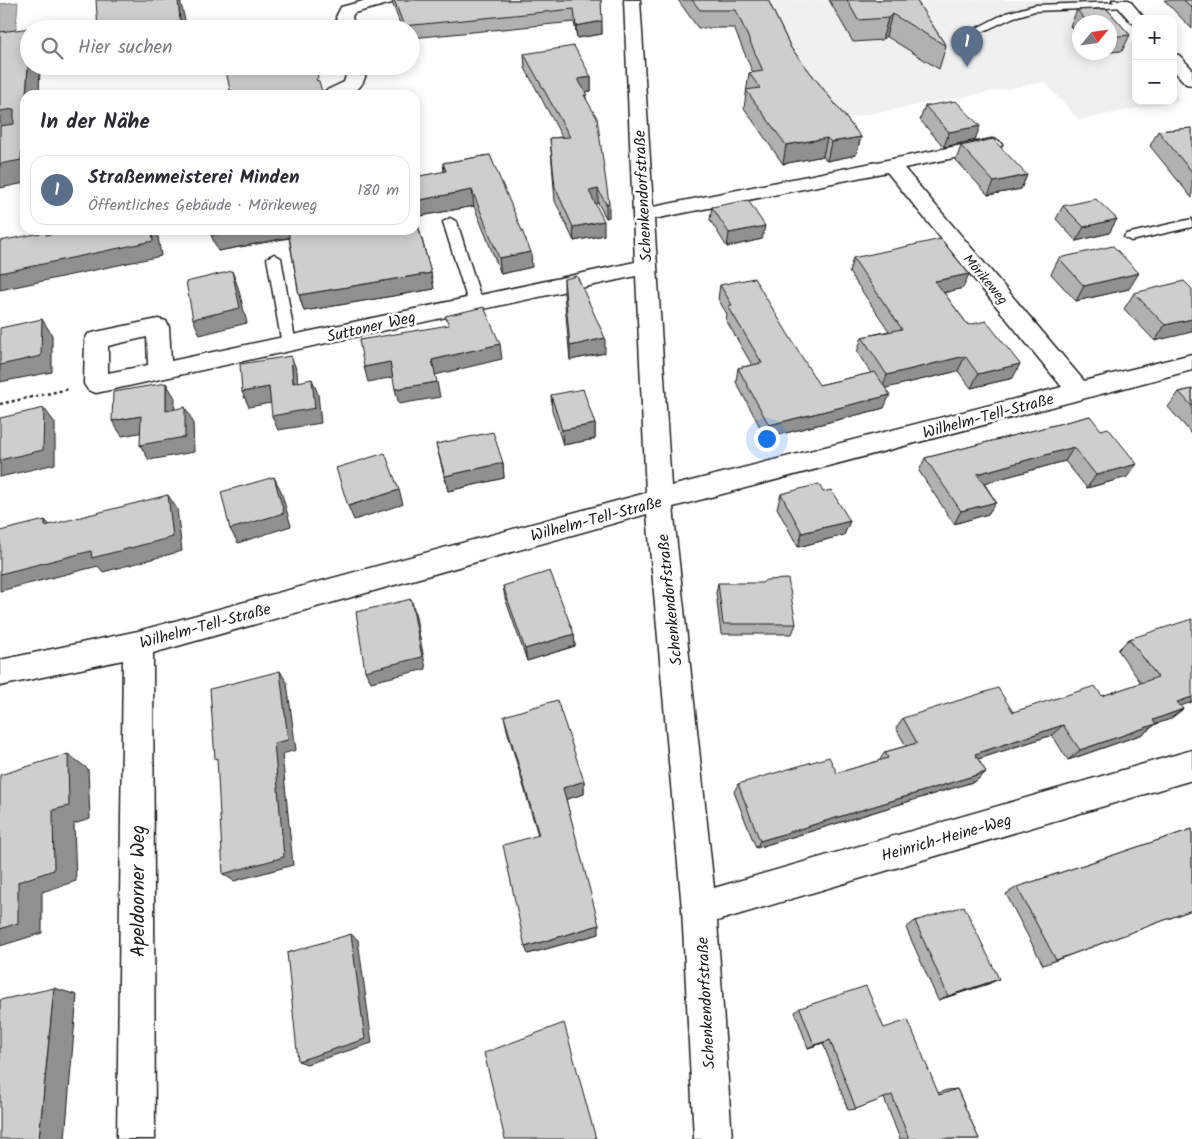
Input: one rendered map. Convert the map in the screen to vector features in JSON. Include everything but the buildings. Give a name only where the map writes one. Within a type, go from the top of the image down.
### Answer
[{"type":"street","points":[[345,20],[347,10],[386,0]]},
{"type":"street","name":"Schenkendorfstraße","points":[[632,0],[659,500],[699,909],[713,1139]]},
{"type":"street","points":[[1122,2],[1133,15]]},
{"type":"street","points":[[1174,60],[1192,80]]},
{"type":"street","points":[[348,90],[356,81],[357,75]]},
{"type":"street","points":[[643,215],[992,145]]},
{"type":"street","name":"Mörikeweg","points":[[892,166],[1079,391]]},
{"type":"street","name":"Suttoner Weg","points":[[96,384],[289,345],[475,302],[645,266]]},
{"type":"street","points":[[96,384],[96,340],[158,328],[160,372]]},
{"type":"street","name":"Wilhelm-Tell-Straße","points":[[0,673],[138,644],[659,500],[1192,362]]},
{"type":"street","name":"Apeldoorner Weg","points":[[136,1139],[138,644]]},
{"type":"street","name":"Heinrich-Heine-Weg","points":[[699,909],[1192,765]]},
{"type":"lane","points":[[980,29],[1010,15],[1035,8],[1122,2]]},
{"type":"lane","points":[[450,222],[475,302]]},
{"type":"lane","points":[[1131,237],[1192,223]]},
{"type":"lane","points":[[274,258],[289,345]]},
{"type":"path","points":[[0,404],[96,384]]},
{"type":"shaded area","points":[[766,0],[1093,0],[1106,15],[1072,15],[1072,60],[1117,60],[1117,27],[1132,44],[1132,105],[1155,105],[1079,120],[1044,82],[826,122]]},
{"type":"shaded area","points":[[18,2],[15,41],[0,43],[0,4]]},
{"type":"place","name":"Straßenmeisterei Minden","points":[[967,67]]}]
